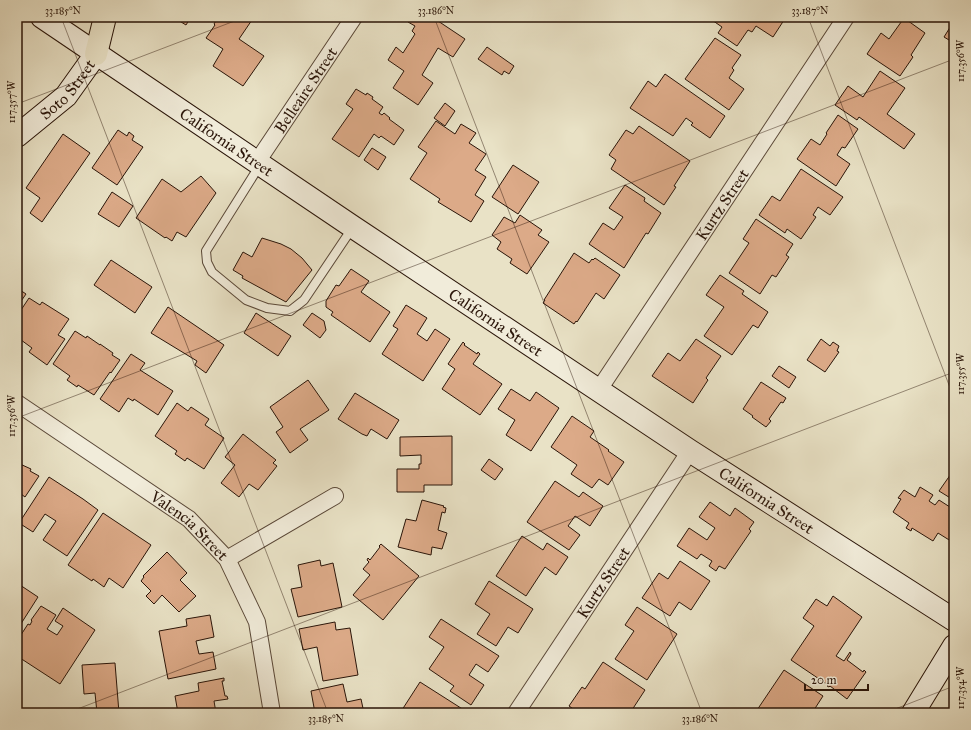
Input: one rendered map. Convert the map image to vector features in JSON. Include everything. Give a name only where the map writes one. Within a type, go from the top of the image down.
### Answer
[{"type":"highway","points":[[96,54],[105,17]]},
{"type":"main road","name":"California Street","points":[[42,17],[598,391],[954,620]]},
{"type":"main road","name":"Soto Street","points":[[17,136],[66,96],[96,54]]},
{"type":"main road","points":[[913,713],[954,646]]},
{"type":"street","name":"Belleaire Street","points":[[258,163],[354,17]]},
{"type":"street","name":"Kurtz Street","points":[[598,391],[846,17]]},
{"type":"street","name":"Valencia Street","points":[[17,403],[189,519],[227,560],[257,622],[272,713]]},
{"type":"street","name":"Kurtz Street","points":[[516,713],[690,451]]},
{"type":"street","points":[[227,560],[336,496]]},
{"type":"lane","points":[[258,163],[206,251],[207,262],[212,272],[246,300],[267,308],[290,311],[304,300],[353,227]]},
{"type":"building","points":[[173,17],[191,17],[186,25]]},
{"type":"building","points":[[218,17],[254,17],[239,39],[264,56],[243,86],[213,66],[223,49],[206,38],[215,25],[214,24]]},
{"type":"building","points":[[411,17],[432,17],[465,39],[453,57],[438,48],[422,75],[433,83],[418,105],[393,88],[404,71],[388,60],[396,47],[403,53],[415,34],[412,31],[415,26],[408,22]]},
{"type":"building","points":[[786,17],[773,37],[756,26],[752,32],[748,30],[737,46],[718,33],[722,27],[709,18]]},
{"type":"building","points":[[904,18],[925,33],[911,55],[913,57],[900,76],[867,54],[881,33],[889,39]]},
{"type":"building","points":[[954,21],[954,43],[944,37]]},
{"type":"building","points":[[715,38],[741,55],[732,68],[734,70],[729,78],[744,89],[729,110],[685,79]]},
{"type":"building","points":[[487,47],[514,66],[509,74],[504,71],[502,75],[478,59]]},
{"type":"building","points":[[880,71],[905,88],[887,114],[915,134],[904,149],[859,117],[857,120],[835,105],[848,86],[863,97]]},
{"type":"building","points":[[665,74],[725,116],[710,138],[691,125],[693,123],[686,118],[673,136],[630,108],[648,81],[656,87]]},
{"type":"building","points":[[356,89],[373,97],[372,99],[383,107],[379,113],[382,115],[384,113],[390,118],[389,119],[404,130],[394,145],[381,136],[379,138],[374,134],[359,157],[332,139],[353,109],[346,104]]},
{"type":"building","points":[[445,103],[455,111],[445,126],[434,118]]},
{"type":"building","points":[[838,115],[858,129],[845,148],[842,147],[837,155],[850,164],[836,186],[797,159],[811,139],[820,145]]},
{"type":"building","points":[[436,121],[455,134],[461,124],[476,133],[469,143],[486,154],[475,170],[486,177],[475,195],[484,201],[471,222],[438,202],[440,199],[410,179],[427,153],[418,147]]},
{"type":"building","points":[[639,126],[690,161],[664,205],[611,169],[616,160],[609,155],[626,130],[633,134]]},
{"type":"building","points":[[118,130],[127,136],[129,132],[134,136],[132,140],[143,147],[117,185],[92,168]]},
{"type":"building","points":[[63,134],[90,153],[42,222],[30,213],[40,198],[26,188]]},
{"type":"building","points":[[372,148],[386,157],[378,170],[364,160]]},
{"type":"building","points":[[513,165],[539,182],[518,214],[492,197]]},
{"type":"building","points":[[801,169],[843,197],[830,215],[818,207],[813,215],[816,217],[801,239],[787,229],[785,233],[759,215],[772,196],[780,201]]},
{"type":"building","points":[[201,176],[216,193],[186,237],[177,232],[172,241],[166,237],[165,238],[136,218],[162,179],[181,192]]},
{"type":"building","points":[[625,185],[645,198],[644,201],[661,213],[648,234],[646,233],[624,268],[589,244],[603,223],[614,230],[623,217],[609,208]]},
{"type":"building","points":[[112,192],[133,206],[119,227],[98,214]]},
{"type":"building","points":[[520,215],[542,230],[538,235],[549,242],[527,274],[510,263],[512,259],[497,249],[501,242],[492,235],[504,217],[515,223]]},
{"type":"building","points":[[756,219],[793,244],[786,255],[789,257],[776,277],[772,275],[760,294],[729,273],[749,243],[743,239]]},
{"type":"building","points":[[262,238],[291,249],[302,258],[312,270],[286,302],[242,278],[243,276],[233,270],[243,252],[252,257]]},
{"type":"building","points":[[574,253],[589,263],[595,258],[620,275],[604,299],[596,293],[577,322],[576,321],[574,324],[543,303]]},
{"type":"building","points":[[111,260],[152,287],[135,313],[94,285]]},
{"type":"building","points":[[351,269],[369,281],[361,292],[390,312],[370,342],[331,315],[333,312],[326,307],[326,301],[336,285],[339,286]]},
{"type":"building","points":[[720,275],[744,291],[742,294],[768,312],[758,328],[753,325],[732,355],[704,336],[724,307],[706,295]]},
{"type":"building","points":[[17,288],[26,294],[17,307]]},
{"type":"building","points":[[29,298],[40,305],[42,302],[69,319],[58,335],[65,339],[47,365],[29,352],[32,348],[17,337],[17,316]]},
{"type":"building","points":[[406,305],[427,318],[417,334],[427,341],[435,329],[450,339],[423,381],[382,354],[398,329],[393,326]]},
{"type":"building","points":[[168,307],[224,345],[206,373],[195,365],[197,361],[151,333]]},
{"type":"building","points":[[256,313],[291,336],[278,356],[244,333]]},
{"type":"building","points":[[312,313],[324,321],[326,330],[320,338],[303,325]]},
{"type":"building","points":[[75,331],[100,344],[120,360],[94,395],[78,385],[77,387],[67,380],[70,376],[53,364]]},
{"type":"building","points":[[696,339],[721,356],[706,378],[708,380],[693,403],[652,376],[668,353],[680,361]]},
{"type":"building","points":[[821,339],[830,346],[833,342],[839,346],[837,351],[839,352],[825,372],[807,360]]},
{"type":"building","points":[[463,342],[465,344],[464,345],[477,354],[478,352],[480,354],[473,364],[502,384],[480,415],[442,389],[455,369],[448,364]]},
{"type":"building","points":[[131,354],[145,363],[140,370],[173,391],[158,415],[134,399],[133,401],[128,398],[119,412],[100,399]]},
{"type":"building","points":[[779,366],[796,377],[789,388],[772,376]]},
{"type":"building","points":[[308,380],[329,410],[300,429],[308,440],[290,453],[276,432],[283,427],[270,407]]},
{"type":"building","points":[[761,382],[786,398],[783,403],[781,402],[769,419],[771,421],[766,427],[743,409]]},
{"type":"building","points":[[511,389],[530,401],[536,392],[559,408],[531,451],[506,435],[515,420],[498,409]]},
{"type":"building","points":[[355,393],[399,420],[387,439],[371,429],[367,436],[362,434],[338,419]]},
{"type":"building","points":[[177,403],[188,411],[191,407],[209,419],[205,425],[224,438],[204,469],[187,458],[185,461],[175,454],[177,451],[155,436]]},
{"type":"building","points":[[572,416],[594,431],[590,437],[624,462],[608,485],[599,479],[592,488],[571,474],[577,465],[551,447]]},
{"type":"building","points":[[243,434],[276,460],[273,463],[277,466],[258,490],[249,484],[239,497],[221,483],[235,465],[225,457]]},
{"type":"building","points":[[452,436],[452,485],[424,485],[424,492],[397,492],[397,469],[419,469],[419,464],[421,464],[421,455],[400,456],[400,437]]},
{"type":"building","points":[[489,459],[503,469],[495,480],[481,470]]},
{"type":"building","points":[[20,464],[31,469],[30,471],[39,476],[25,497],[17,491],[17,468]]},
{"type":"building","points":[[953,471],[954,497],[952,499],[939,491]]},
{"type":"building","points":[[49,477],[98,510],[67,556],[43,540],[56,521],[45,514],[33,532],[19,523]]},
{"type":"building","points":[[555,481],[579,497],[583,492],[603,506],[590,526],[575,516],[568,526],[580,535],[569,550],[527,522]]},
{"type":"building","points":[[920,487],[933,495],[929,501],[935,505],[939,500],[953,509],[951,513],[954,515],[954,543],[938,533],[933,541],[912,528],[911,531],[906,528],[909,523],[893,512],[901,499],[898,498],[904,490],[915,497]]},
{"type":"building","points":[[422,500],[444,506],[443,507],[446,508],[445,513],[442,512],[438,530],[447,533],[442,549],[432,547],[431,555],[398,547],[406,519],[416,521]]},
{"type":"building","points":[[710,502],[730,516],[735,508],[754,522],[749,529],[751,531],[725,569],[719,566],[716,571],[709,566],[712,561],[701,554],[697,559],[677,546],[689,528],[707,540],[715,528],[699,517]]},
{"type":"building","points":[[103,513],[151,545],[123,588],[109,578],[104,587],[68,565]]},
{"type":"building","points":[[522,536],[543,550],[547,543],[568,557],[556,575],[545,567],[526,596],[496,576]]},
{"type":"building","points":[[381,544],[419,576],[383,620],[353,595],[370,575],[363,569],[369,562],[367,560],[368,558],[370,560]]},
{"type":"building","points":[[167,552],[187,573],[180,580],[196,596],[179,612],[162,595],[154,604],[146,596],[151,591],[141,581],[144,577],[143,576]]},
{"type":"building","points":[[320,560],[321,566],[333,563],[342,607],[298,617],[291,589],[302,587],[298,565]]},
{"type":"building","points":[[680,561],[710,581],[691,610],[679,602],[670,616],[642,598],[659,573],[668,579]]},
{"type":"building","points":[[489,581],[533,609],[518,633],[508,627],[496,646],[477,634],[490,614],[475,604]]},
{"type":"building","points":[[17,583],[38,597],[17,630]]},
{"type":"building","points":[[833,596],[862,617],[836,656],[844,661],[850,652],[851,654],[847,660],[863,672],[864,670],[866,672],[847,699],[791,660],[814,626],[803,618],[816,599],[827,606]]},
{"type":"building","points":[[41,606],[56,615],[47,629],[57,635],[63,626],[55,621],[63,608],[95,630],[60,684],[17,656],[17,641],[28,624],[30,625],[31,620]]},
{"type":"building","points":[[637,607],[677,634],[647,680],[615,659],[634,631],[625,625]]},
{"type":"building","points":[[210,615],[214,637],[196,641],[199,654],[213,652],[216,669],[168,679],[159,631],[187,626],[186,619]]},
{"type":"building","points":[[441,619],[499,656],[488,672],[476,664],[469,675],[484,685],[471,705],[450,691],[454,686],[429,669],[444,647],[429,637]]},
{"type":"building","points":[[335,622],[336,630],[350,628],[358,675],[323,681],[317,647],[303,650],[299,629]]},
{"type":"building","points":[[603,662],[645,690],[630,713],[579,713],[569,706],[582,687],[585,689]]},
{"type":"building","points":[[115,663],[119,713],[97,713],[95,693],[84,694],[82,665]]},
{"type":"building","points":[[784,670],[823,696],[812,713],[755,713]]},
{"type":"building","points":[[224,678],[224,681],[222,681],[225,696],[227,696],[228,699],[214,701],[216,713],[178,713],[175,696],[199,691],[198,683]]},
{"type":"building","points":[[420,682],[464,710],[462,713],[400,713]]},
{"type":"building","points":[[343,684],[347,702],[361,699],[364,713],[315,713],[311,691]]}]
